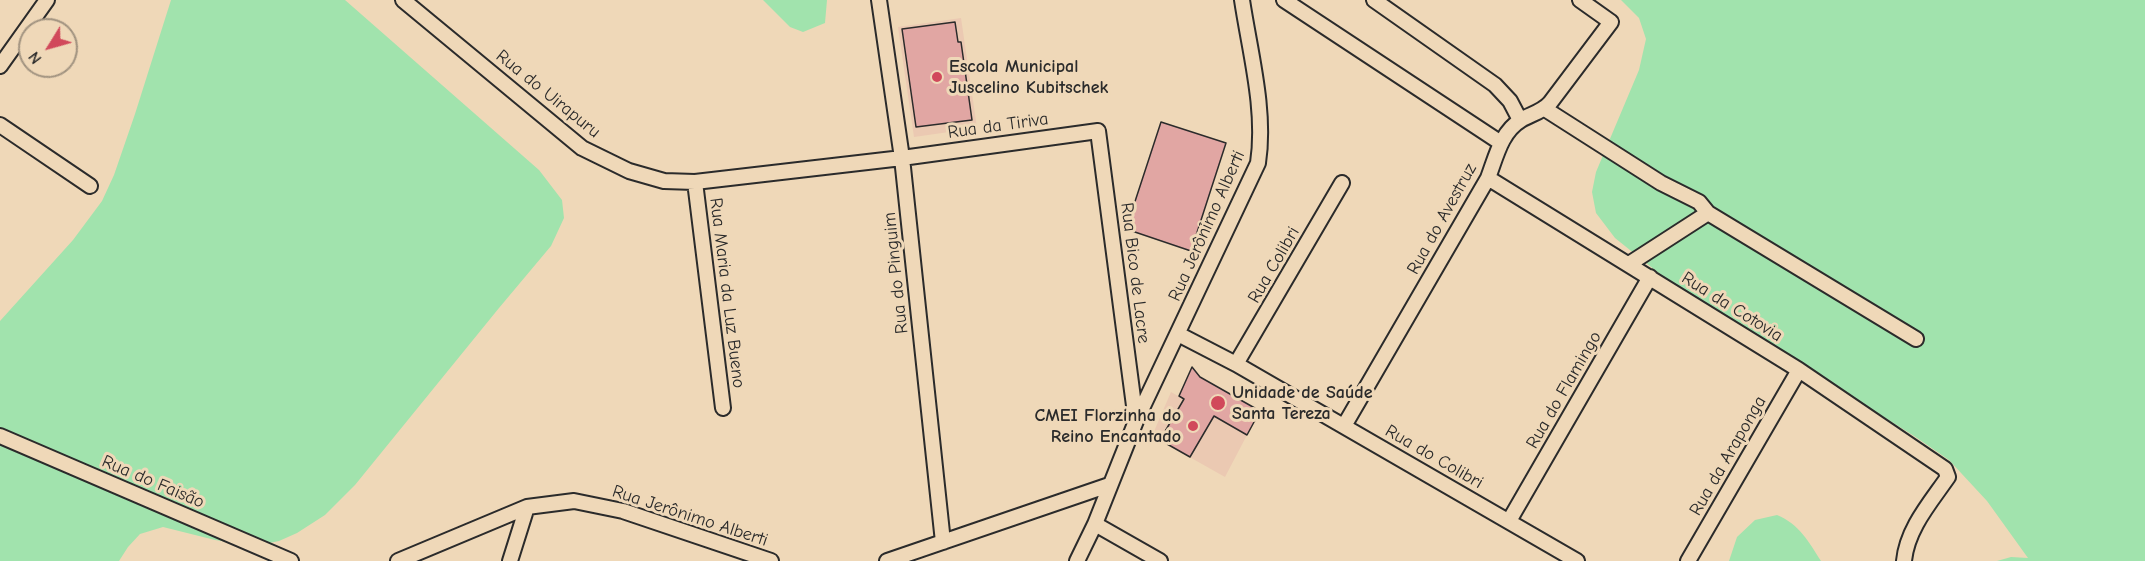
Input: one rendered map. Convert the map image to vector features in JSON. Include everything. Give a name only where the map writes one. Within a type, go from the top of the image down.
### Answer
[{"type":"street","points":[[0,66],[47,0]]},
{"type":"street","name":"Rua do Uirapuru","points":[[404,0],[582,148],[629,171],[664,181],[695,182],[902,158]]},
{"type":"street","name":"Rua do Pinguim","points":[[879,0],[902,158],[943,542]]},
{"type":"street","name":"Rua Jerônimo Alberti","points":[[1077,561],[1095,524],[1136,421],[1258,163],[1262,140],[1242,0]]},
{"type":"street","points":[[1284,0],[1500,143]]},
{"type":"street","points":[[1374,0],[1495,85],[1510,101],[1521,120]]},
{"type":"street","name":"Rua do Avestruz","points":[[1344,426],[1488,178],[1500,143],[1511,128],[1521,120],[1545,109],[1611,22],[1580,0]]},
{"type":"street","points":[[1545,109],[1661,183],[1699,202],[1708,213],[1916,339]]},
{"type":"street","points":[[0,125],[90,186]]},
{"type":"street","name":"Rua da Tiriva","points":[[902,158],[1098,130]]},
{"type":"street","name":"Rua Bico de Lacre","points":[[1098,130],[1136,421]]},
{"type":"street","name":"Rua da Cotovia","points":[[1488,178],[1799,370],[1945,468],[1948,477],[1916,523],[1905,549],[1904,561]]},
{"type":"street","name":"Rua Maria da Luz Bueno","points":[[695,182],[723,408]]},
{"type":"street","name":"Rua Colibri","points":[[1236,364],[1342,183]]},
{"type":"street","points":[[1629,264],[1708,213]]},
{"type":"street","name":"Rua do Flamingo","points":[[1509,521],[1650,277]]},
{"type":"street","name":"Rua do Colibri","points":[[1178,334],[1236,364],[1509,521],[1572,560]]},
{"type":"street","name":"Rua da Araponga","points":[[1688,561],[1799,370]]},
{"type":"street","name":"Rua do Faisão","points":[[0,436],[291,561]]},
{"type":"street","points":[[887,561],[1109,485]]},
{"type":"street","name":"Rua Jerônimo Alberti","points":[[527,507],[574,501],[623,511],[771,561]]},
{"type":"street","points":[[398,561],[527,507]]},
{"type":"street","points":[[510,561],[527,507]]},
{"type":"street","points":[[1095,524],[1160,561]]},
{"type":"shaded area","name":"Escola Municipal Juscelino Kubitschek","points":[[961,18],[977,128],[914,137],[898,27]]},
{"type":"shaded area","name":"CMEI Florzinha do Reino Encantado","points":[[1171,392],[1247,435],[1225,477],[1152,436]]},
{"type":"green space","points":[[171,0],[345,0],[539,170],[562,200],[564,218],[551,246],[355,485],[325,515],[297,533],[279,541],[255,546],[215,540],[163,527],[140,534],[119,561],[0,561],[0,321],[73,240],[102,201],[114,175],[135,114]]},
{"type":"green space","points":[[763,0],[827,0],[825,23],[803,32],[790,27]]},
{"type":"green space","points":[[1621,0],[2145,0],[2145,561],[1997,561],[2011,557],[2028,558],[1987,501],[1949,460],[1676,287],[1615,238],[1596,213],[1592,192],[1596,172],[1639,70],[1646,39],[1639,18]]},
{"type":"green space","points":[[1777,515],[1797,528],[1808,540],[1821,561],[1729,561],[1737,537],[1755,520]]},
{"type":"building","name":"Escola Municipal Juscelino Kubitschek","points":[[955,22],[958,42],[961,42],[972,120],[916,127],[902,29]]},
{"type":"building","points":[[1161,122],[1226,143],[1191,251],[1126,229]]},
{"type":"building","points":[[1192,367],[1200,377],[1260,411],[1247,435],[1214,416],[1190,457],[1160,440],[1184,399],[1179,396]]},
{"type":"place","name":"Escola Municipal Juscelino Kubitschek","points":[[937,77]]},
{"type":"place","name":"Unidade de Saúde Santa Tereza","points":[[1218,403]]},
{"type":"place","name":"CMEI Florzinha do Reino Encantado","points":[[1193,426]]}]
